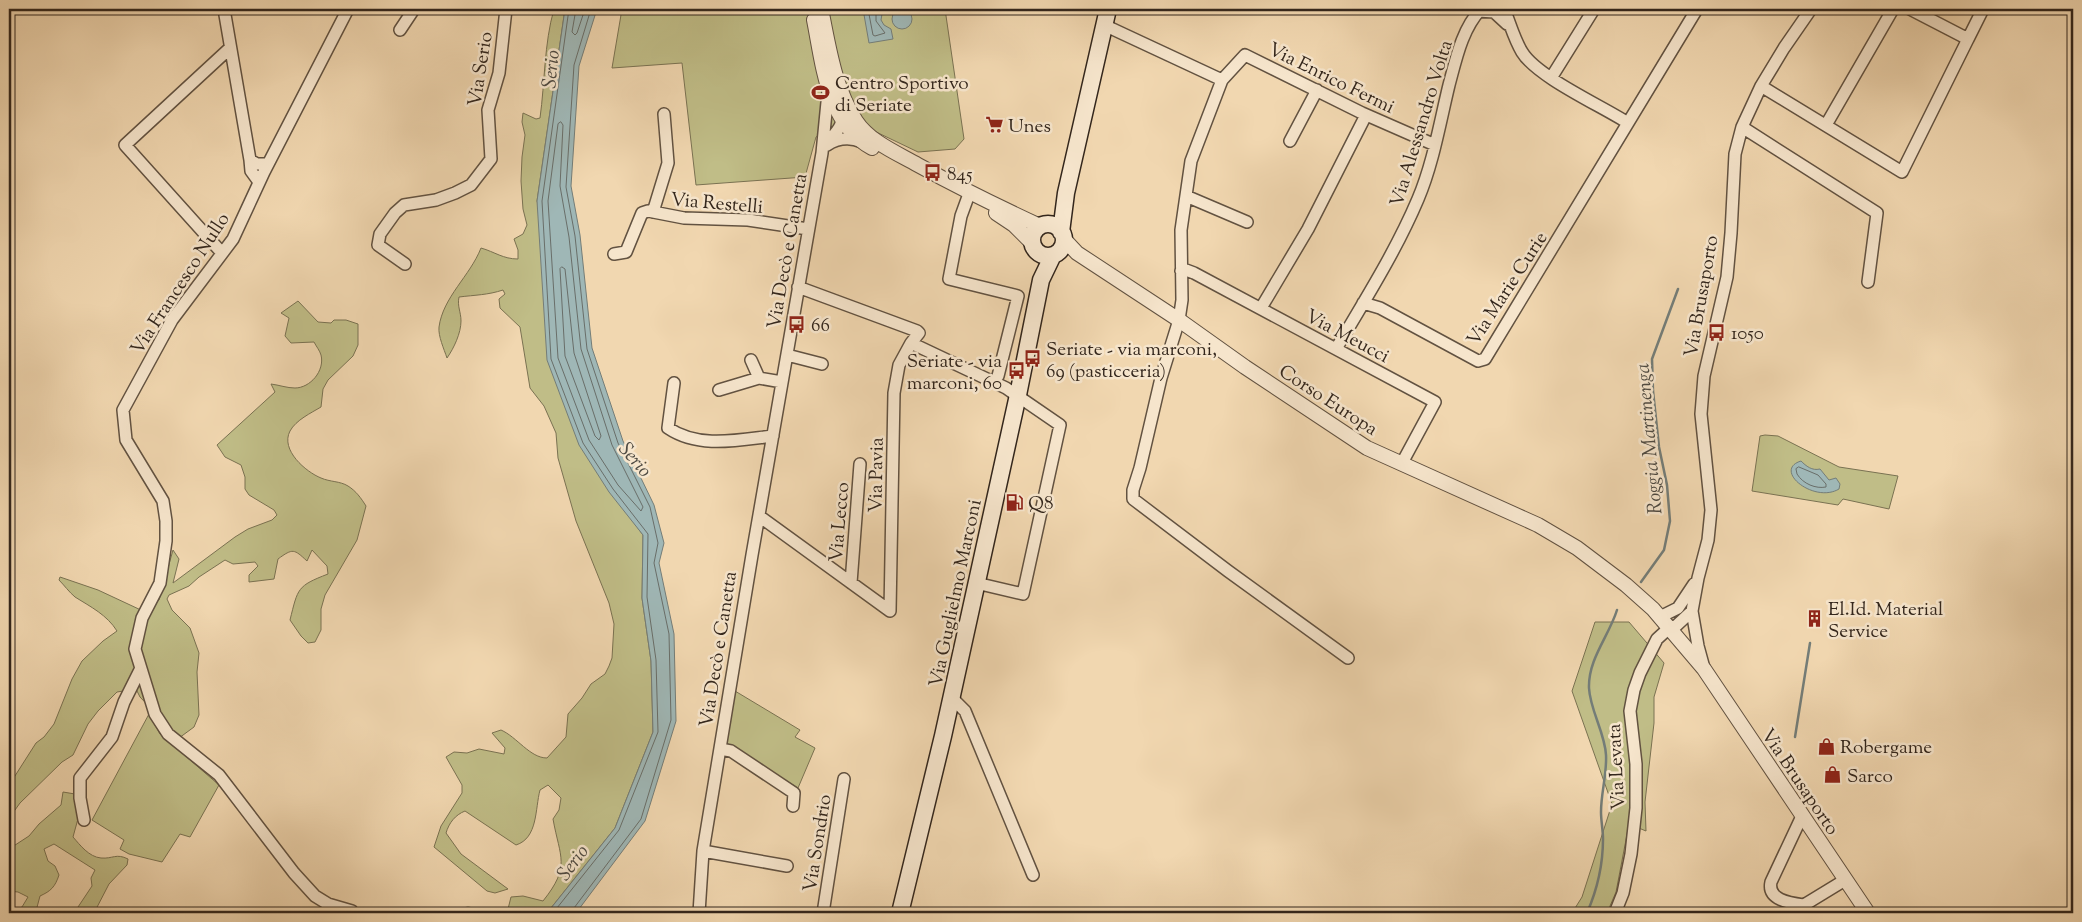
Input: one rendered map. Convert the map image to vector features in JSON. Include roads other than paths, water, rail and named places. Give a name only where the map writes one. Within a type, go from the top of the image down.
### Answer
[{"type":"main road","name":"Via Guglielmo Marconi","points":[[900,913],[951,697],[1018,395],[1041,280],[1064,207],[1108,9]]},
{"type":"main road","points":[[1051,246],[1034,233],[1064,207]]},
{"type":"main road","name":"Corso Europa","points":[[1043,226],[1054,226],[1051,246]]},
{"type":"street","points":[[224,9],[251,171],[259,182]]},
{"type":"street","name":"Via Francesco Nullo","points":[[348,9],[268,164],[232,239],[172,320],[123,410],[126,440],[163,501],[166,521],[166,541],[160,582],[142,618],[135,649],[155,714],[168,734],[219,775],[294,873],[315,896],[328,904],[352,911]]},
{"type":"street","points":[[400,30],[414,9]]},
{"type":"street","name":"Via Serio","points":[[405,264],[378,245],[380,234],[395,213],[404,205],[436,200],[471,185],[492,159],[488,110],[499,73],[506,9]]},
{"type":"street","name":"Via Decò e Canetta","points":[[699,913],[703,851],[750,554],[759,516],[808,229],[825,148],[828,92],[812,9]]},
{"type":"street","points":[[821,9],[826,50],[843,119]]},
{"type":"street","points":[[1504,9],[1523,53],[1531,63],[1551,78],[1628,123]]},
{"type":"street","points":[[1551,78],[1594,9]]},
{"type":"street","name":"Via Marie Curie","points":[[1363,303],[1380,308],[1478,361],[1485,359],[1696,9]]},
{"type":"street","name":"Via Brusaporto","points":[[1704,669],[1692,611],[1708,540],[1710,510],[1701,414],[1704,376],[1727,277],[1735,154],[1742,127],[1761,86],[1811,9]]},
{"type":"street","points":[[1826,125],[1893,9]]},
{"type":"street","points":[[1910,9],[1968,39]]},
{"type":"street","points":[[1761,86],[1902,172],[1983,9]]},
{"type":"street","name":"Via Alessandro Volta","points":[[1336,349],[1396,244],[1419,198],[1435,145],[1458,51],[1480,10],[1494,12],[1512,28]]},
{"type":"street","name":"Corso Europa","points":[[824,24],[837,82],[857,122],[866,133],[888,148],[969,194],[1014,226],[1051,246],[1077,253],[1368,448],[1538,525],[1576,548]]},
{"type":"street","points":[[1104,25],[1222,80],[1191,161],[1181,230],[1182,300],[1179,320],[1133,490],[1133,499],[1242,582],[1348,658]]},
{"type":"street","points":[[222,253],[126,145],[230,48]]},
{"type":"street","name":"Via Enrico Fermi","points":[[1222,80],[1245,55],[1366,114],[1435,145]]},
{"type":"street","points":[[1290,141],[1316,90]]},
{"type":"street","name":"Corso Europa","points":[[828,92],[851,131],[862,142],[902,164],[923,168]]},
{"type":"street","name":"Via Restelli","points":[[653,212],[668,163],[664,114]]},
{"type":"street","points":[[1261,308],[1308,229],[1366,114]]},
{"type":"street","name":"Via Decò e Canetta","points":[[825,148],[843,119]]},
{"type":"street","points":[[1742,127],[1877,213],[1868,282]]},
{"type":"street","points":[[825,148],[842,138],[853,138],[862,142]]},
{"type":"street","points":[[250,160],[257,164],[268,164]]},
{"type":"street","points":[[969,194],[961,216],[949,279],[1018,296],[998,376]]},
{"type":"street","name":"Corso Europa","points":[[969,194],[1043,226]]},
{"type":"street","points":[[1186,196],[1247,222]]},
{"type":"street","name":"Via Restelli","points":[[614,254],[626,252],[642,213],[648,211],[684,218],[748,220],[808,229]]},
{"type":"street","name":"Via Meucci","points":[[1181,271],[1186,270],[1261,308],[1435,402],[1402,463]]},
{"type":"street","points":[[798,287],[917,331],[918,333],[910,343],[1018,395],[1060,425],[1023,594],[976,583]]},
{"type":"street","name":"Via Pavia","points":[[890,611],[894,393],[899,365],[910,343]]},
{"type":"street","name":"Via Decò e Canetta","points":[[787,355],[822,364]]},
{"type":"street","points":[[751,360],[759,378]]},
{"type":"street","points":[[718,390],[759,378],[782,382]]},
{"type":"street","points":[[674,383],[668,428],[678,434],[720,443],[773,436]]},
{"type":"street","name":"Via Lecco","points":[[850,583],[860,464]]},
{"type":"street","name":"Via Lecco","points":[[759,516],[890,611]]},
{"type":"street","name":"Via Brusaporto","points":[[1576,548],[1626,585],[1665,623],[1704,669],[1868,913]]},
{"type":"street","name":"Via Brusaporto","points":[[1665,623],[1689,594],[1698,578]]},
{"type":"street","points":[[1665,623],[1678,625],[1692,611]]},
{"type":"street","name":"Via Levata","points":[[1615,913],[1623,893],[1629,864],[1636,808],[1636,764],[1630,711],[1634,690],[1648,655],[1665,623]]},
{"type":"street","points":[[84,820],[80,798],[80,778],[112,737],[124,702],[140,670]]},
{"type":"street","points":[[951,697],[965,711],[1033,875]]},
{"type":"street","name":"Via Decò e Canetta","points":[[720,749],[730,751],[794,792],[793,806]]},
{"type":"street","name":"Via Sondrio","points":[[823,913],[844,779]]},
{"type":"street","points":[[1802,816],[1770,882],[1769,890],[1772,894],[1801,909],[1845,880]]},
{"type":"street","points":[[703,851],[787,866]]},
{"type":"water","points":[[565,9],[597,9],[579,66],[571,186],[580,235],[592,348],[623,441],[654,505],[664,543],[659,563],[674,634],[676,721],[645,821],[576,913],[547,913],[615,828],[653,732],[651,661],[642,598],[643,535],[609,492],[579,445],[547,360],[537,201]]},
{"type":"water","points":[[863,9],[890,9],[882,14],[881,20],[884,25],[891,29],[893,39],[869,43]]},
{"type":"water","points":[[902,9],[909,12],[912,19],[909,26],[902,29],[895,26],[892,19],[895,12]]},
{"type":"water","points":[[1801,461],[1812,469],[1820,469],[1829,480],[1836,478],[1840,484],[1839,489],[1829,492],[1818,492],[1800,484],[1794,478],[1791,471],[1793,465]]},
{"type":"waterway","name":"Roggia Martinenga","points":[[1641,582],[1664,550],[1670,521],[1667,485],[1659,447],[1653,391],[1652,359],[1678,289]]},
{"type":"waterway","name":"Roggia Martinenga","points":[[1587,913],[1601,868],[1603,839],[1601,805],[1606,762],[1603,738],[1590,696],[1590,677],[1595,657],[1617,610]]},
{"type":"waterway","points":[[1795,737],[1810,643]]},
{"type":"place","name":"Centro Sportivo di Seriate","points":[[821,93]]},
{"type":"place","name":"Unes","points":[[994,125]]},
{"type":"place","name":"845","points":[[933,173]]},
{"type":"place","name":"66","points":[[797,324]]},
{"type":"place","name":"1050","points":[[1717,332]]},
{"type":"place","name":"Seriate - via marconi, 69 (pasticceria)","points":[[1032,359]]},
{"type":"place","name":"Seriate - via marconi, 60","points":[[1016,371]]},
{"type":"place","name":"Q8","points":[[1014,502]]},
{"type":"place","name":"El.Id. Material Service","points":[[1814,619]]},
{"type":"place","name":"Robergame","points":[[1826,746]]},
{"type":"place","name":"Sarco","points":[[1833,775]]},
{"type":"water label","name":"Serio","points":[[550,69]]},
{"type":"water label","name":"Serio","points":[[636,459]]},
{"type":"water label","name":"Serio","points":[[572,862]]}]
